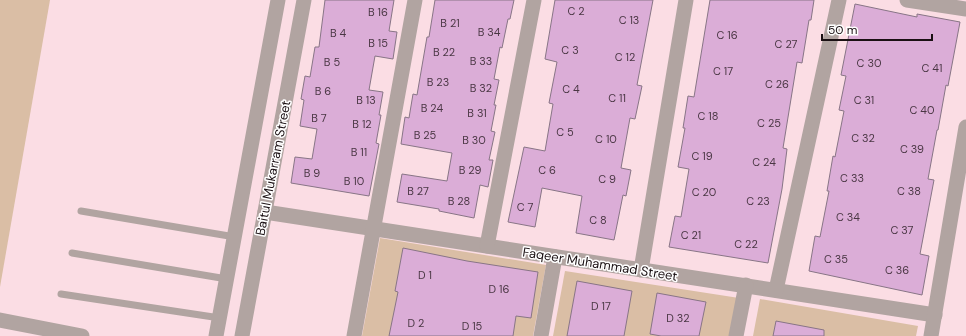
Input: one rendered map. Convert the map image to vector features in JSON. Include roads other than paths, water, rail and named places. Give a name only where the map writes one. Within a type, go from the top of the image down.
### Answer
[{"type":"street","name":"Baitul Mukarram Street","points":[[216,336],[278,0]]},
{"type":"street","name":"Baitul Mukarram Street","points":[[242,336],[304,0]]},
{"type":"street","points":[[354,336],[415,0]]},
{"type":"street","points":[[487,246],[534,0]]},
{"type":"street","points":[[642,270],[686,0]]},
{"type":"street","points":[[776,290],[838,0]]},
{"type":"street","points":[[907,0],[966,9]]},
{"type":"street","points":[[931,336],[966,127]]},
{"type":"street","name":"Faqeer Muhammad Street","points":[[265,212],[935,315]]},
{"type":"street","points":[[541,336],[555,257]]},
{"type":"street","points":[[736,336],[746,285]]},
{"type":"street","points":[[0,320],[21,330],[82,336]]},
{"type":"lane","points":[[81,211],[235,237]]},
{"type":"lane","points":[[72,253],[227,279]]},
{"type":"lane","points":[[62,294],[220,318]]}]
